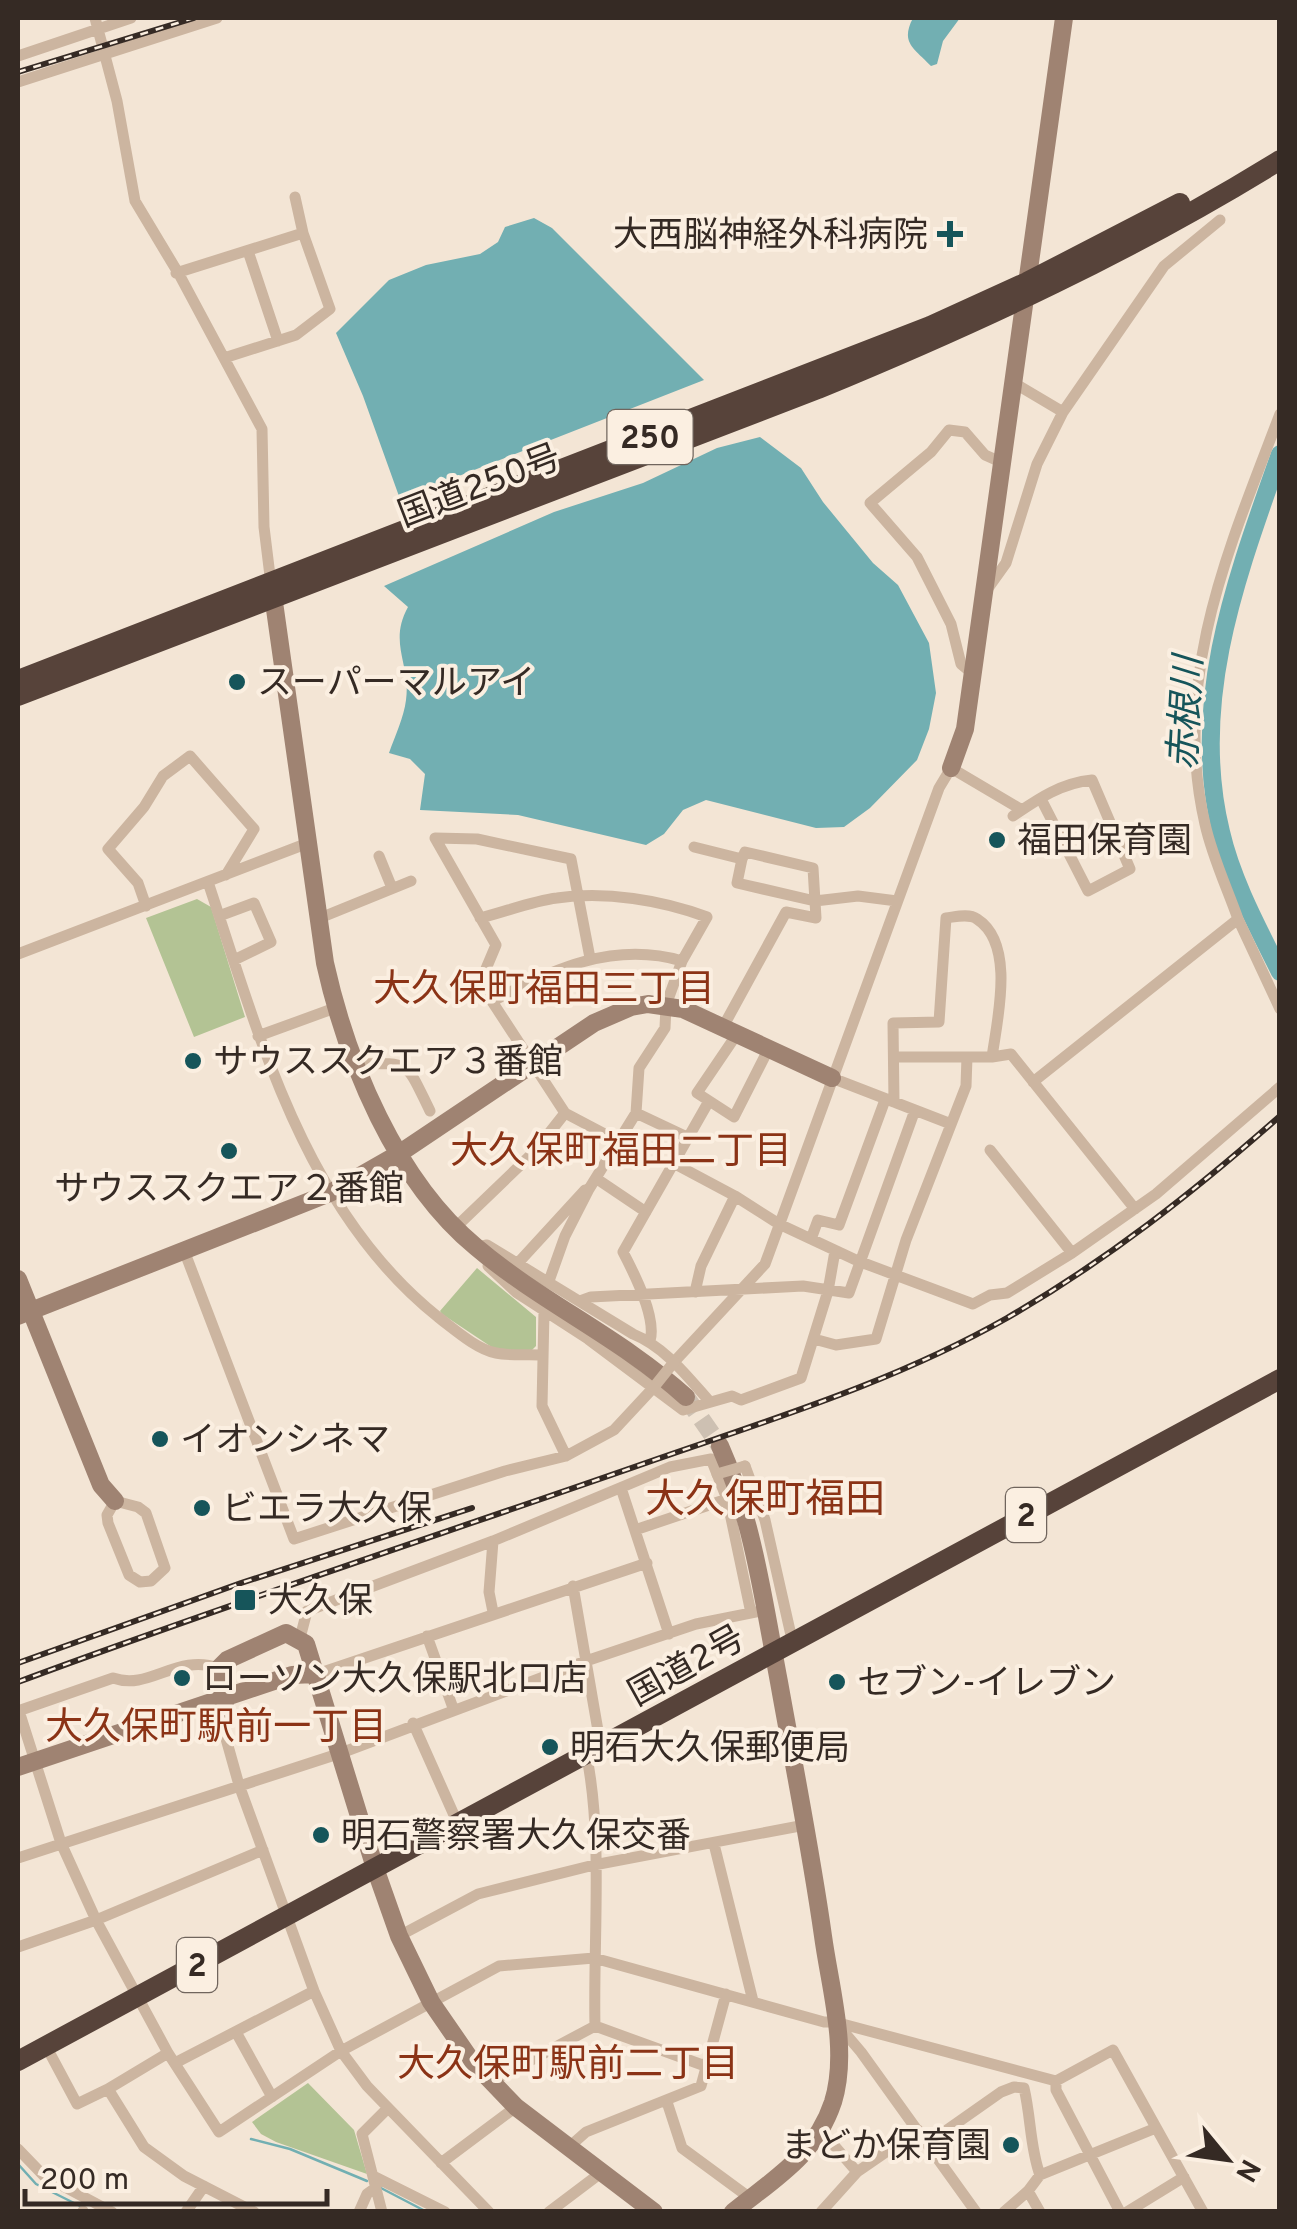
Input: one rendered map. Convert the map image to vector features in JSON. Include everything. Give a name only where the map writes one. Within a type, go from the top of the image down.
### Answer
[{"type":"highway","name":"国道250号","points":[[1026,291],[1280,145]]},
{"type":"highway","name":"国道250号","points":[[18,680],[272,592],[818,389],[1214,200],[1280,160]]},
{"type":"highway","name":"国道250号","points":[[18,696],[272,592]]},
{"type":"highway","name":"国道2号","points":[[18,2061],[1280,1380]]},
{"type":"street","points":[[18,56],[97,23],[131,18]]},
{"type":"street","points":[[18,82],[216,18]]},
{"type":"street","points":[[997,562],[1002,463],[1064,18]]},
{"type":"street","points":[[97,23],[134,201],[262,429],[264,528],[308,843],[335,1008],[355,1064],[425,1194],[456,1227],[476,1247],[617,1341],[686,1397]]},
{"type":"street","points":[[224,358],[296,335],[330,308],[303,233],[295,196]]},
{"type":"street","points":[[185,1253],[294,1539],[505,1471],[566,1456],[614,1430],[765,1264],[939,788],[965,728],[984,594],[1037,464],[1062,412],[1164,266],[1220,220]]},
{"type":"street","points":[[176,273],[303,233]]},
{"type":"street","points":[[248,251],[278,341]]},
{"type":"street","points":[[1014,383],[1062,412]]},
{"type":"street","points":[[1280,414],[1209,610],[1198,676],[1194,760],[1205,826],[1238,919],[1280,1009]]},
{"type":"street","points":[[973,674],[960,664],[951,624],[917,557],[870,503],[931,452],[949,430],[958,428],[965,432],[985,455],[1002,463]]},
{"type":"street","points":[[146,906],[138,883],[108,848],[144,807],[163,776],[190,756],[254,829],[226,876]]},
{"type":"street","points":[[950,768],[1018,812],[1041,798],[1068,782],[1092,780],[1130,869],[1088,891],[1041,798]]},
{"type":"street","points":[[590,958],[571,859],[477,839],[435,838],[496,945],[480,983],[565,1113],[620,1142]]},
{"type":"street","points":[[18,954],[308,843]]},
{"type":"street","points":[[694,847],[742,859]]},
{"type":"street","points":[[768,1048],[734,1116],[697,1094],[786,912],[816,918],[815,901],[813,868],[745,852],[737,882],[815,901],[858,896],[897,902]]},
{"type":"street","points":[[379,856],[392,888]]},
{"type":"street","points":[[320,918],[411,881]]},
{"type":"street","points":[[208,882],[258,1036],[330,1193],[372,1253],[447,1324],[494,1353],[542,1355]]},
{"type":"street","points":[[480,918],[557,898],[578,897],[659,902],[706,917],[682,961],[666,1005],[664,1028],[639,1068],[636,1114],[565,1236],[549,1281]]},
{"type":"street","points":[[219,916],[254,903],[271,942],[234,960]]},
{"type":"street","points":[[811,1239],[818,1220],[839,1225],[889,1101],[893,1023],[939,1022],[946,918],[977,919],[989,932],[1001,967],[992,1057]]},
{"type":"street","points":[[1033,1082],[1238,919]]},
{"type":"street","points":[[493,1001],[547,972],[590,958],[624,956],[682,961]]},
{"type":"street","points":[[24,1314],[330,1193],[400,1153],[614,1012],[648,1004],[682,1008],[832,1078],[951,1124]]},
{"type":"street","points":[[258,1036],[335,1008]]},
{"type":"street","points":[[894,1057],[1002,1058],[1011,1054],[1135,1208]]},
{"type":"street","points":[[814,1340],[836,1345],[876,1338],[894,1276],[966,1086],[967,1057]]},
{"type":"street","points":[[355,1064],[400,1063],[408,1068],[430,1110]]},
{"type":"street","points":[[674,1164],[836,1251],[973,1304],[990,1295],[1007,1293],[1072,1253],[1198,1161],[1280,1087]]},
{"type":"street","points":[[650,1341],[653,1334],[643,1293],[623,1252],[708,1101]]},
{"type":"street","points":[[580,1301],[643,1293],[803,1286],[849,1293],[914,1110]]},
{"type":"street","points":[[456,1227],[524,1162],[565,1113]]},
{"type":"street","points":[[636,1114],[689,1138]]},
{"type":"street","points":[[990,1150],[1072,1253]]},
{"type":"street","points":[[593,1184],[646,1212]]},
{"type":"street","points":[[518,1263],[582,1190],[593,1184]]},
{"type":"street","points":[[695,1292],[700,1266],[735,1196]]},
{"type":"street","points":[[476,1247],[487,1245],[650,1341],[710,1402]]},
{"type":"street","points":[[476,1247],[478,1257],[516,1293],[588,1339],[682,1410],[732,1396],[741,1400],[801,1378],[836,1251]]},
{"type":"street","points":[[18,1279],[24,1314],[101,1486],[115,1501],[146,1513],[164,1561],[161,1574],[152,1580],[134,1581],[106,1515],[115,1501]]},
{"type":"street","points":[[544,1311],[542,1406],[566,1456]]},
{"type":"street","points":[[716,1452],[717,1474],[759,1611],[783,1649]]},
{"type":"street","points":[[716,1452],[734,1478],[759,1611]]},
{"type":"street","points":[[488,2212],[367,2086],[341,2051],[314,1992],[239,1786],[221,1701],[219,1668],[227,1660],[293,1636],[307,1612],[716,1452]]},
{"type":"street","points":[[717,1474],[746,1466],[764,1520],[839,2062],[833,2101],[820,2129],[787,2172],[733,2212]]},
{"type":"street","points":[[621,1488],[669,1634]]},
{"type":"street","points":[[635,1530],[727,1500]]},
{"type":"street","points":[[493,1541],[489,1592],[493,1612]]},
{"type":"street","points":[[26,1764],[292,1675],[316,1674],[647,1563]]},
{"type":"street","points":[[573,1586],[586,1661],[594,1753],[591,1781],[595,2026]]},
{"type":"street","points":[[18,1858],[341,1753],[453,1708],[696,1624],[759,1611]]},
{"type":"street","points":[[293,1636],[306,1644],[375,1868],[399,1936],[431,2002],[471,2060],[516,2107],[654,2212]]},
{"type":"street","points":[[427,1636],[453,1708]]},
{"type":"street","points":[[219,1668],[199,1661],[128,1684],[114,1678],[18,1711],[26,1764],[96,1920],[171,2058],[219,2132],[341,2051],[499,1966],[594,1958],[1056,2081],[1113,2050],[1203,2212]]},
{"type":"street","points":[[413,1723],[458,1824]]},
{"type":"street","points":[[399,1936],[478,1894],[594,1865],[804,1824]]},
{"type":"street","points":[[714,1844],[753,2001]]},
{"type":"street","points":[[18,1947],[96,1920],[263,1850]]},
{"type":"street","points":[[46,2046],[78,2104],[314,1992]]},
{"type":"street","points":[[569,2148],[586,2132],[701,2086],[726,1994]]},
{"type":"street","points":[[836,2022],[976,2212]]},
{"type":"street","points":[[492,2081],[595,2026],[708,2066]]},
{"type":"street","points":[[236,2032],[272,2097]]},
{"type":"street","points":[[1014,2087],[1019,2071]]},
{"type":"street","points":[[1056,2081],[1056,2090],[1088,2156],[1123,2212],[1184,2177]]},
{"type":"street","points":[[927,2144],[1001,2092],[1024,2088],[1033,2124],[1032,2154],[1040,2175]]},
{"type":"street","points":[[108,2089],[144,2147],[204,2186],[254,2212]]},
{"type":"street","points":[[667,2102],[682,2148],[750,2198]]},
{"type":"street","points":[[442,2163],[516,2107]]},
{"type":"street","points":[[382,2212],[362,2134],[388,2108]]},
{"type":"street","points":[[1004,2212],[1028,2192],[1040,2175],[1156,2128]]},
{"type":"street","points":[[820,2129],[857,2172]]},
{"type":"street","points":[[821,2212],[857,2172],[918,2130]]},
{"type":"street","points":[[18,2149],[44,2176],[112,2212]]},
{"type":"street","points":[[549,2212],[602,2172]]},
{"type":"street","points":[[358,2212],[373,2182]]},
{"type":"street","points":[[373,2182],[445,2212]]},
{"type":"street","points":[[186,2212],[204,2186]]},
{"type":"street","points":[[1028,2192],[1040,2212]]},
{"type":"green space","points":[[197,899],[211,907],[245,1017],[194,1037],[146,918]]},
{"type":"green space","points":[[477,1268],[536,1317],[536,1346],[532,1350],[496,1350],[442,1314],[440,1311]]},
{"type":"green space","points":[[308,2083],[354,2130],[367,2174],[276,2142],[261,2134],[252,2122]]},
{"type":"water","points":[[913,18],[960,18],[943,41],[937,64],[931,66],[911,45],[908,34]]},
{"type":"water","points":[[534,218],[552,228],[704,380],[400,499],[336,333],[389,280],[426,265],[480,254],[498,242],[505,227]]},
{"type":"water","points":[[760,437],[801,468],[823,502],[873,563],[898,585],[929,643],[936,693],[929,729],[917,760],[870,808],[844,827],[816,828],[706,800],[683,810],[664,834],[646,845],[518,815],[420,810],[425,774],[410,759],[389,753],[406,700],[400,632],[408,607],[384,586],[554,512],[643,483],[717,448]]},
{"type":"waterway","name":"赤根川","points":[[1280,454],[1248,546],[1222,640],[1211,735],[1213,783],[1226,850],[1246,904],[1280,972]]},
{"type":"waterway","points":[[251,2139],[290,2149],[367,2181]]},
{"type":"waterway","points":[[18,2164],[36,2184],[80,2206]]},
{"type":"waterway","points":[[379,2187],[427,2212]]},
{"type":"tunnel","points":[[686,1397],[720,1446]]},
{"type":"railway","points":[[18,72],[194,18]]},
{"type":"railway","points":[[18,1682],[778,1417],[918,1363],[1007,1318],[1079,1273],[1182,1198],[1280,1116]]},
{"type":"railway","points":[[18,1663],[241,1583],[472,1508]]},
{"type":"place","name":"大西脳神経外科病院","points":[[950,234]]},
{"type":"place","name":"スーパーマルアイ","points":[[237,682]]},
{"type":"place","name":"福田保育園","points":[[997,840]]},
{"type":"place","name":"サウススクエア３番館","points":[[193,1061]]},
{"type":"place","name":"サウススクエア２番館","points":[[229,1151]]},
{"type":"place","name":"イオンシネマ","points":[[160,1439]]},
{"type":"place","name":"ビエラ大久保","points":[[202,1508]]},
{"type":"place","name":"大久保","points":[[245,1600]]},
{"type":"place","name":"ローソン大久保駅北口店","points":[[182,1678]]},
{"type":"place","name":"セブン-イレブン","points":[[837,1682]]},
{"type":"place","name":"明石大久保郵便局","points":[[550,1747]]},
{"type":"place","name":"明石警察署大久保交番","points":[[321,1835]]},
{"type":"place","name":"まどか保育園","points":[[1011,2145]]},
{"type":"district","name":"大久保町福田三丁目","points":[[544,988]]},
{"type":"district","name":"大久保町福田二丁目","points":[[621,1150]]},
{"type":"district","name":"大久保町福田","points":[[765,1498]]},
{"type":"district","name":"大久保町駅前一丁目","points":[[216,1726]]},
{"type":"district","name":"大久保町駅前二丁目","points":[[568,2063]]}]
